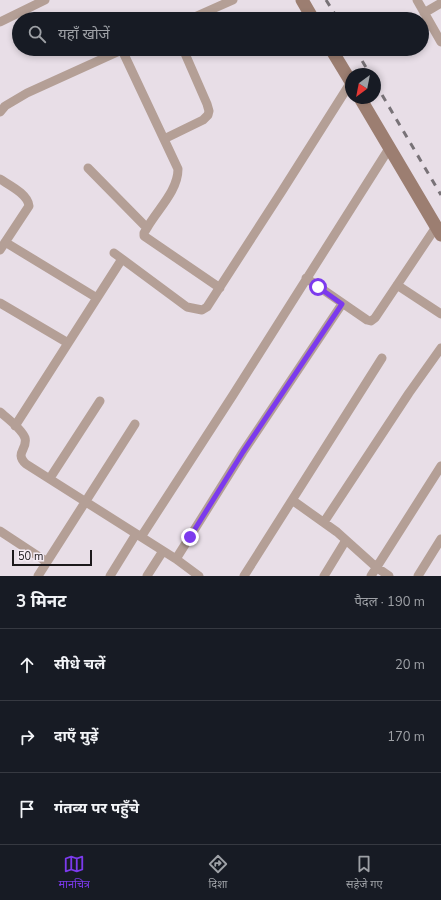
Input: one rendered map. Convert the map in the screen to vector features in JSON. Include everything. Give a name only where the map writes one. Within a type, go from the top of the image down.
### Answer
[{"type":"street","points":[[20,12],[45,0]]},
{"type":"street","points":[[302,0],[309,12]]},
{"type":"street","points":[[417,0],[423,12]]},
{"type":"street","points":[[204,12],[226,1]]},
{"type":"street","points":[[426,12],[441,3]]},
{"type":"street","points":[[0,22],[12,16]]},
{"type":"street","points":[[429,22],[441,42]]},
{"type":"street","points":[[0,110],[27,93],[110,56]]},
{"type":"street","points":[[126,56],[178,169],[178,176],[172,190],[146,228],[144,236],[220,288]]},
{"type":"street","points":[[164,140],[203,120],[208,115],[206,104],[186,56]]},
{"type":"street","points":[[335,56],[345,72]]},
{"type":"street","points":[[15,426],[97,298],[118,256],[186,307],[202,310],[207,307],[345,91]]},
{"type":"street","points":[[306,278],[342,304],[371,321],[375,318],[397,285],[438,231],[364,104]]},
{"type":"street","points":[[110,576],[233,395],[390,147]]},
{"type":"street","points":[[88,168],[146,228]]},
{"type":"street","points":[[0,179],[24,196],[28,202],[28,206],[2,246],[97,298]]},
{"type":"street","points":[[397,285],[441,314]]},
{"type":"street","points":[[0,303],[68,344]]},
{"type":"street","points":[[176,559],[243,452],[342,304]]},
{"type":"street","points":[[324,522],[409,393],[440,352]]},
{"type":"street","points":[[244,576],[382,358]]},
{"type":"street","points":[[50,478],[100,401]]},
{"type":"street","points":[[0,412],[25,438],[21,460],[176,559],[199,576]]},
{"type":"street","points":[[38,576],[135,424]]},
{"type":"street","points":[[371,576],[441,466]]},
{"type":"street","points":[[292,500],[324,522],[376,567],[389,576]]},
{"type":"street","points":[[0,531],[47,562]]},
{"type":"street","points":[[418,576],[441,539]]},
{"type":"street","points":[[324,576],[346,540]]},
{"type":"street","points":[[147,576],[163,551]]},
{"type":"railway","points":[[326,0],[334,12]]},
{"type":"railway","points":[[359,56],[366,68]]},
{"type":"railway","points":[[381,93],[441,195]]},
{"type":"route","points":[[190,537],[243,452],[294,378],[342,304],[318,287]]}]
